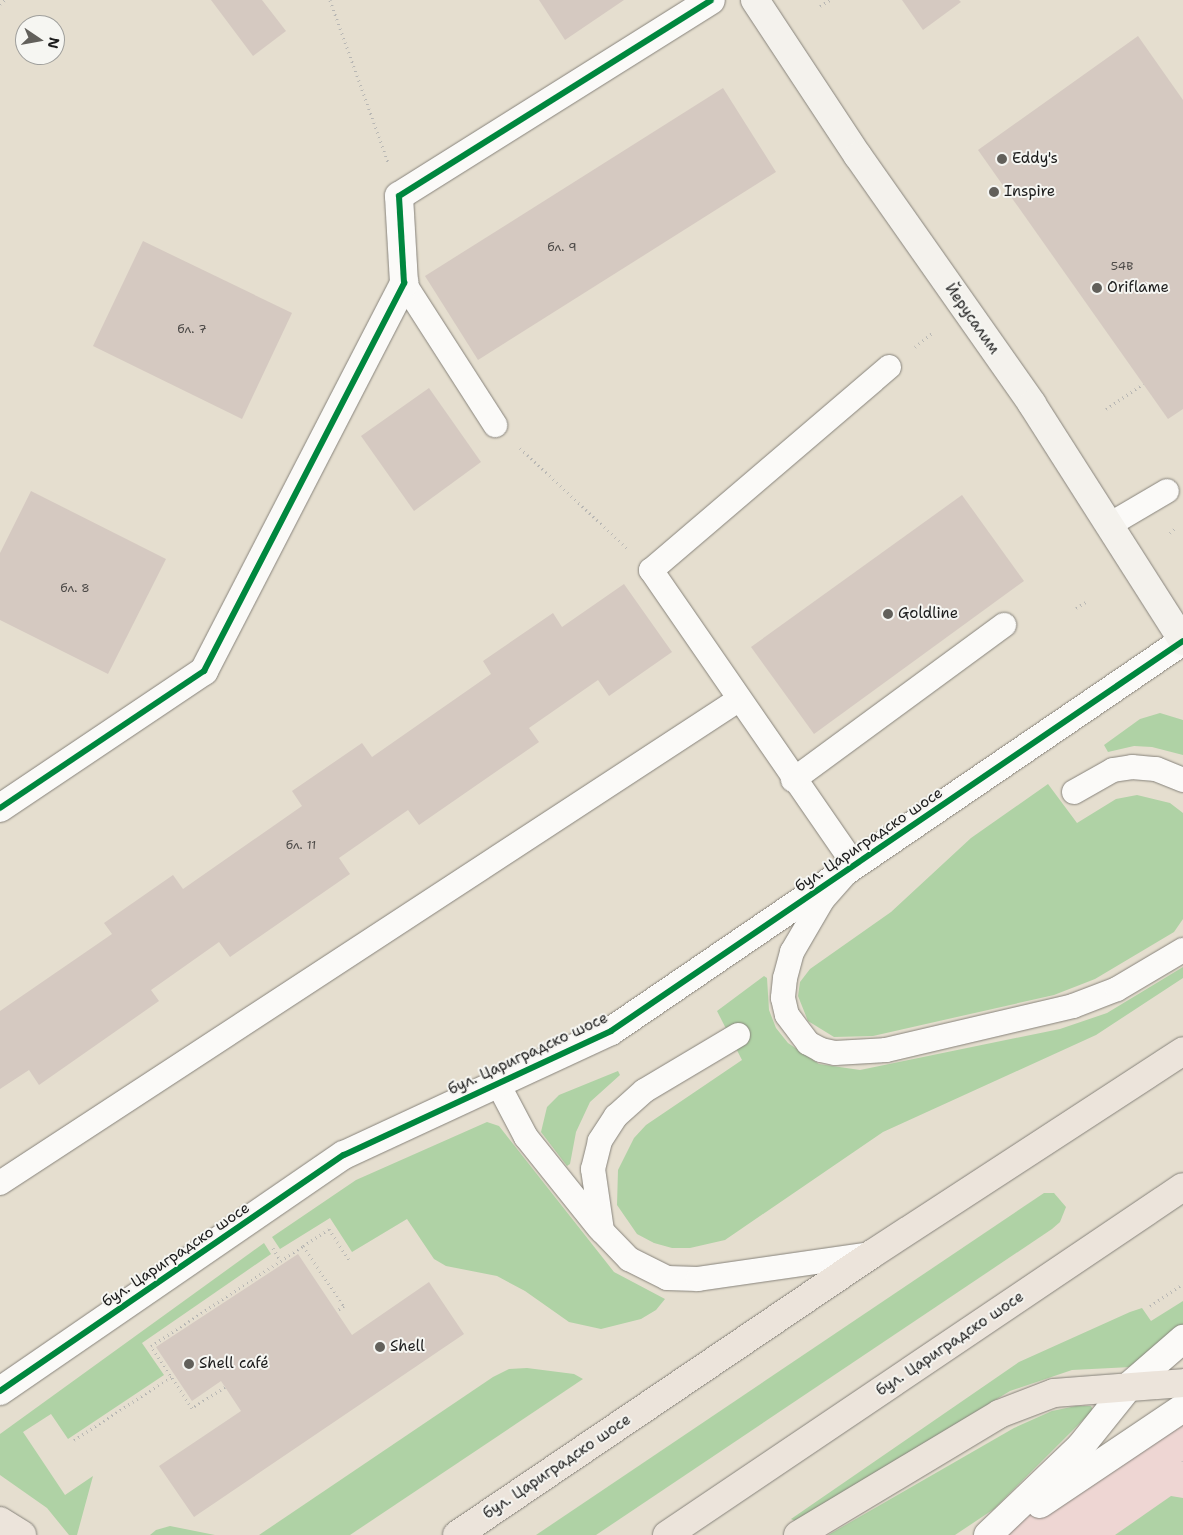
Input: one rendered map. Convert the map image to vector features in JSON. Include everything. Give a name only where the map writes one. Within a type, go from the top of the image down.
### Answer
[{"type":"highway","name":"бул. Цариградско шосе","points":[[456,1535],[872,1254],[1183,1051]]},
{"type":"highway","name":"бул. Цариградско шосе","points":[[667,1535],[1183,1187]]},
{"type":"highway","points":[[798,1535],[999,1414],[1054,1393],[1183,1382]]},
{"type":"highway","points":[[0,1521],[22,1535]]},
{"type":"street","points":[[0,808],[204,671],[404,283],[400,196],[711,0]]},
{"type":"street","name":"Йерусалим","points":[[755,0],[858,156],[1032,404],[1183,641]]},
{"type":"street","name":"бул. Цариградско шосе","points":[[3,1384],[344,1156],[497,1082],[611,1031],[1183,641]]},
{"type":"street","points":[[988,1535],[1081,1446],[1129,1386],[1183,1339]]},
{"type":"street","points":[[993,1535],[1183,1408]]},
{"type":"lane","points":[[404,283],[495,426]]},
{"type":"lane","points":[[889,367],[651,570],[793,780],[854,864],[805,927],[785,978],[783,998],[787,1015],[808,1043],[821,1050],[835,1053],[886,1050],[1073,1006],[1117,989],[1183,950]]},
{"type":"lane","points":[[1109,525],[1167,491]]},
{"type":"lane","points":[[793,780],[1004,624]]},
{"type":"lane","points":[[0,1183],[738,700]]},
{"type":"lane","points":[[1074,792],[1113,770],[1132,767],[1156,769],[1183,780]]},
{"type":"lane","points":[[602,1231],[593,1169],[600,1141],[616,1116],[644,1091],[738,1035]]},
{"type":"lane","points":[[497,1082],[526,1137],[602,1231],[629,1259],[667,1278],[698,1279],[872,1254]]},
{"type":"path","points":[[0,4],[5,0]]},
{"type":"path","points":[[330,0],[400,196]]},
{"type":"path","points":[[820,6],[830,0]]},
{"type":"path","points":[[1106,409],[1143,384]]},
{"type":"path","points":[[495,426],[651,570]]},
{"type":"path","points":[[1076,608],[1086,602]]},
{"type":"path","points":[[225,1387],[192,1408],[151,1346],[330,1229],[350,1261]]},
{"type":"path","points":[[303,1246],[344,1306],[336,1311]]},
{"type":"path","points":[[1150,1306],[1183,1284]]},
{"type":"path","points":[[74,1440],[171,1376]]},
{"type":"shaded area","points":[[1183,1408],[1183,1535],[993,1535]]},
{"type":"green space","points":[[1160,713],[1183,720],[1183,755],[1152,747],[1134,746],[1108,752],[1104,745],[1140,719]]},
{"type":"green space","points":[[1048,784],[1077,823],[1116,799],[1137,795],[1170,803],[1183,813],[1183,919],[1174,932],[1095,979],[1054,995],[873,1036],[834,1037],[808,1021],[798,996],[800,982],[810,969],[891,912],[971,838]]},
{"type":"green space","points":[[1183,967],[1183,978],[1096,1035],[883,1132],[725,1240],[690,1248],[672,1248],[654,1243],[637,1234],[617,1205],[618,1170],[634,1138],[646,1125],[742,1060],[717,1011],[764,976],[767,978],[769,1010],[776,1028],[788,1043],[819,1064],[860,1070],[1060,1029],[1107,1013]]},
{"type":"green space","points":[[618,1071],[620,1075],[590,1102],[576,1132],[570,1164],[567,1166],[541,1132],[547,1107],[559,1095]]},
{"type":"green space","points":[[487,1122],[499,1126],[614,1272],[665,1299],[656,1310],[641,1319],[601,1329],[569,1322],[525,1291],[497,1276],[446,1266],[434,1259],[407,1219],[352,1252],[330,1218],[280,1249],[272,1237],[356,1180]]},
{"type":"green space","points":[[1044,1193],[1054,1193],[1066,1207],[1060,1222],[1052,1229],[596,1535],[536,1535]]},
{"type":"green space","points":[[264,1243],[271,1254],[142,1343],[164,1375],[68,1439],[51,1414],[23,1432],[65,1495],[93,1476],[77,1535],[69,1535],[47,1508],[0,1475],[0,1434]]},
{"type":"green space","points":[[1183,1301],[1183,1327],[1131,1367],[1072,1370],[1010,1391],[795,1521],[791,1519],[1019,1362],[1130,1312],[1142,1308],[1151,1321]]},
{"type":"green space","points":[[527,1368],[574,1374],[583,1379],[350,1535],[259,1535],[493,1377],[509,1369]]},
{"type":"green space","points":[[1076,1406],[1091,1406],[1093,1410],[994,1509],[955,1535],[828,1535],[1014,1428],[1052,1411]]},
{"type":"green space","points":[[1171,1496],[1183,1498],[1183,1535],[1115,1535]]},
{"type":"green space","points":[[170,1526],[215,1535],[150,1535],[156,1530]]},
{"type":"building","points":[[211,0],[262,0],[286,31],[253,56]]},
{"type":"building","points":[[539,0],[624,0],[565,40]]},
{"type":"building","points":[[902,0],[959,0],[961,2],[923,30]]},
{"type":"building","points":[[1138,36],[1183,100],[1183,409],[1168,419],[978,150]]},
{"type":"building","points":[[723,88],[776,172],[478,360],[425,276]]},
{"type":"building","points":[[143,241],[292,313],[242,419],[93,346]]},
{"type":"building","points":[[429,388],[481,462],[414,511],[361,436]]},
{"type":"building","points":[[31,491],[166,559],[108,674],[0,620],[0,553]]},
{"type":"building","name":"Goldline","points":[[962,495],[1024,581],[814,734],[751,647]]},
{"type":"building","points":[[624,584],[672,652],[609,696],[598,680],[529,728],[539,742],[419,825],[408,810],[339,858],[350,874],[230,957],[219,942],[151,990],[159,1001],[39,1085],[29,1070],[0,1089],[0,1011],[112,934],[104,923],[173,875],[183,889],[302,806],[292,791],[362,743],[372,757],[491,674],[483,661],[553,613],[562,627]]},
{"type":"building","points":[[298,1254],[352,1335],[429,1282],[464,1334],[194,1517],[159,1466],[241,1411],[221,1381],[192,1401],[156,1347]]},
{"type":"cycle path","points":[[0,808],[204,671],[404,283],[399,196],[711,0]]},
{"type":"cycle path","points":[[0,1391],[344,1155],[611,1031],[1183,641]]},
{"type":"place","name":"Eddy's","points":[[1002,159]]},
{"type":"place","name":"Inspire","points":[[994,192]]},
{"type":"place","name":"Oriflame","points":[[1097,288]]},
{"type":"place","name":"Goldline","points":[[888,614]]},
{"type":"place","name":"Shell","points":[[380,1347]]},
{"type":"place","name":"Shell café","points":[[189,1364]]}]
